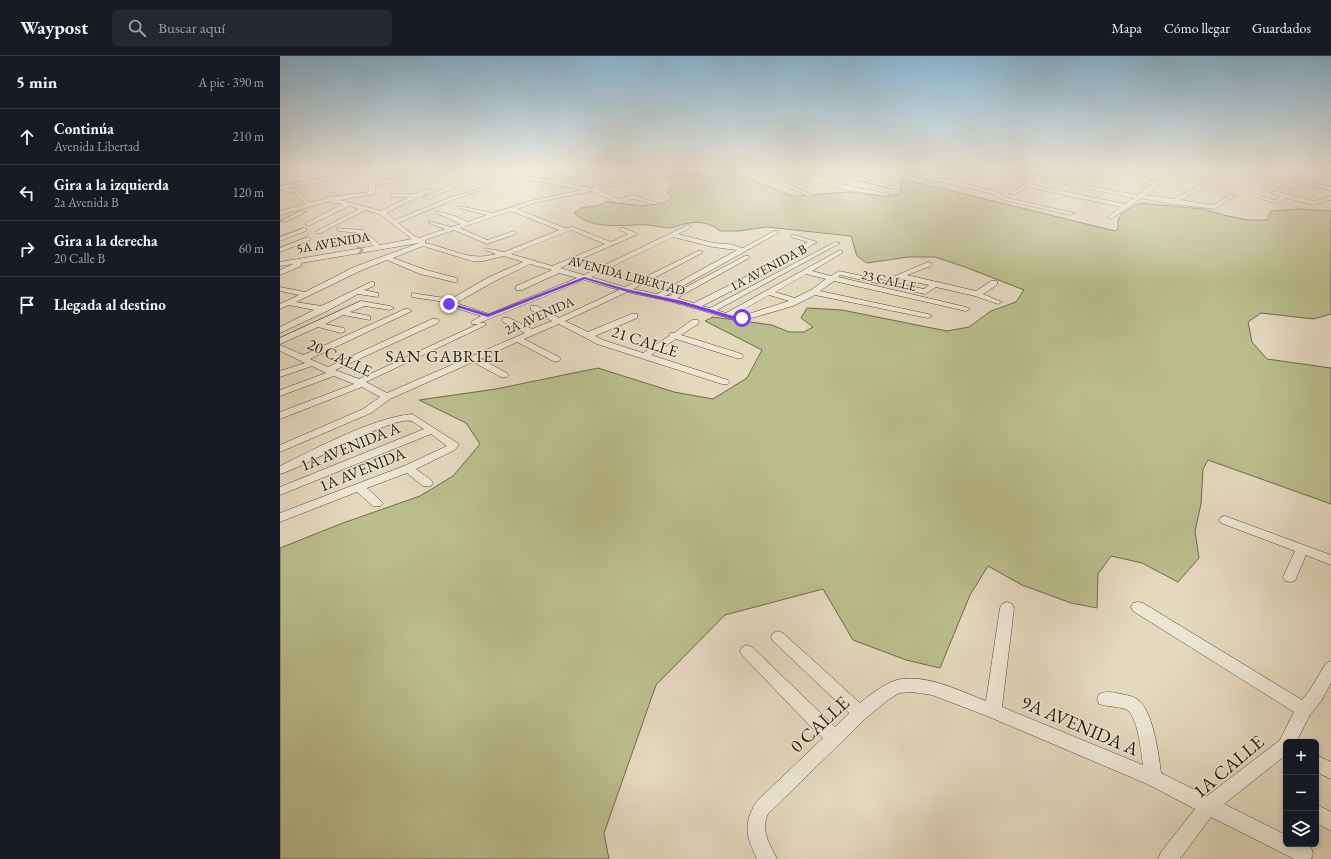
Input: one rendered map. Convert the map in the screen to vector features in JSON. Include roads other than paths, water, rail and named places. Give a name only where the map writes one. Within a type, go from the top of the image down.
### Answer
[{"type":"street","points":[[308,224],[341,207]]},
{"type":"street","points":[[382,213],[393,207]]},
{"type":"street","points":[[395,222],[431,207]]},
{"type":"street","points":[[463,207],[494,215]]},
{"type":"street","name":"5A AVENIDA","points":[[280,264],[379,247],[421,242],[453,229],[517,207]]},
{"type":"street","points":[[1064,207],[1075,209]]},
{"type":"street","points":[[1068,207],[1075,209]]},
{"type":"street","points":[[1111,217],[1123,207]]},
{"type":"street","points":[[280,213],[294,208],[303,212],[284,221]]},
{"type":"street","points":[[319,232],[365,208],[382,213],[395,222],[412,238],[453,255],[472,259],[487,259],[572,228],[610,244]]},
{"type":"street","points":[[512,209],[564,230]]},
{"type":"street","points":[[438,212],[467,224]]},
{"type":"street","name":"AVENIDA LIBERTAD","points":[[431,222],[453,229],[502,254],[531,261],[621,289],[670,299],[727,316],[738,318],[787,306],[796,301]]},
{"type":"street","points":[[280,416],[361,383],[478,323],[488,316],[584,278],[688,227]]},
{"type":"street","points":[[339,229],[360,231],[379,247]]},
{"type":"street","points":[[519,288],[556,269],[634,234],[622,229]]},
{"type":"street","points":[[280,239],[304,230]]},
{"type":"street","points":[[657,297],[776,232]]},
{"type":"street","points":[[487,245],[514,233]]},
{"type":"street","points":[[672,235],[713,245],[729,246],[744,250]]},
{"type":"street","points":[[695,306],[760,273],[814,242],[793,236]]},
{"type":"street","points":[[280,250],[308,239]]},
{"type":"street","points":[[280,307],[353,271],[388,258],[421,242]]},
{"type":"street","name":"1A AVENIDA B","points":[[710,311],[747,293],[837,243]]},
{"type":"street","points":[[336,245],[342,253]]},
{"type":"street","points":[[280,250],[307,259]]},
{"type":"street","points":[[670,299],[756,251]]},
{"type":"street","name":"2A AVENIDA","points":[[280,449],[367,411],[387,397],[558,320],[696,252]]},
{"type":"street","points":[[727,316],[840,252]]},
{"type":"street","points":[[388,258],[424,272],[454,280]]},
{"type":"street","points":[[280,273],[307,259]]},
{"type":"street","points":[[450,302],[492,279],[531,261]]},
{"type":"street","points":[[888,283],[928,264]]},
{"type":"street","name":"23 CALLE","points":[[806,272],[966,309]]},
{"type":"street","points":[[770,293],[796,301],[814,292],[841,273],[925,292],[935,284]]},
{"type":"street","points":[[480,274],[492,279]]},
{"type":"street","points":[[900,276],[965,291],[998,302]]},
{"type":"street","points":[[980,295],[994,283]]},
{"type":"street","points":[[280,330],[371,284]]},
{"type":"street","points":[[280,289],[306,294]]},
{"type":"street","points":[[280,295],[289,291]]},
{"type":"street","points":[[356,292],[375,294]]},
{"type":"street","points":[[814,292],[928,316]]},
{"type":"street","points":[[747,293],[760,297]]},
{"type":"street","points":[[415,295],[450,302],[488,316]]},
{"type":"street","points":[[290,303],[323,308],[367,318]]},
{"type":"street","points":[[280,341],[339,312],[366,303],[390,308]]},
{"type":"street","name":"21 CALLE","points":[[534,308],[600,342],[725,382]]},
{"type":"street","points":[[304,358],[408,311]]},
{"type":"street","points":[[587,336],[634,316]]},
{"type":"street","points":[[506,320],[531,332]]},
{"type":"street","points":[[280,393],[331,371],[435,321]]},
{"type":"street","points":[[643,357],[695,322]]},
{"type":"street","points":[[317,324],[341,330]]},
{"type":"street","points":[[674,335],[740,356]]},
{"type":"street","points":[[517,339],[556,359]]},
{"type":"street","name":"20 CALLE","points":[[280,348],[361,383],[387,397]]},
{"type":"street","points":[[474,359],[504,375]]},
{"type":"street","points":[[280,374],[313,362]]},
{"type":"street","points":[[280,470],[378,426],[410,416],[431,430]]},
{"type":"street","name":"1A AVENIDA","points":[[280,518],[408,468],[454,446],[454,444],[431,430]]},
{"type":"street","name":"1A AVENIDA A","points":[[280,491],[431,430]]},
{"type":"street","points":[[408,468],[427,483]]},
{"type":"street","points":[[359,488],[377,503]]},
{"type":"street","points":[[1225,520],[1331,560]]},
{"type":"street","points":[[1290,577],[1302,549]]},
{"type":"street","points":[[1138,607],[1304,710]]},
{"type":"street","points":[[993,711],[1007,608]]},
{"type":"street","points":[[778,637],[860,713]]},
{"type":"street","points":[[747,651],[820,725],[835,737]]},
{"type":"street","name":"1A CALLE","points":[[1289,739],[1304,710],[1316,695],[1331,668]]},
{"type":"street","name":"0 CALLE","points":[[767,859],[758,842],[755,827],[758,815],[762,808],[860,713],[882,695],[896,687],[912,685],[933,688]]},
{"type":"street","name":"9A AVENIDA A","points":[[933,688],[993,711],[1153,778],[1304,854]]},
{"type":"street","points":[[1105,699],[1131,704],[1140,712],[1150,756],[1153,778]]},
{"type":"street","name":"1A CALLE","points":[[1168,859],[1209,806],[1283,747]]},
{"type":"street","points":[[1319,765],[1331,771]]},
{"type":"street","points":[[1319,815],[1331,822]]},
{"type":"district","name":"SAN GABRIEL","points":[[445,356]]}]
